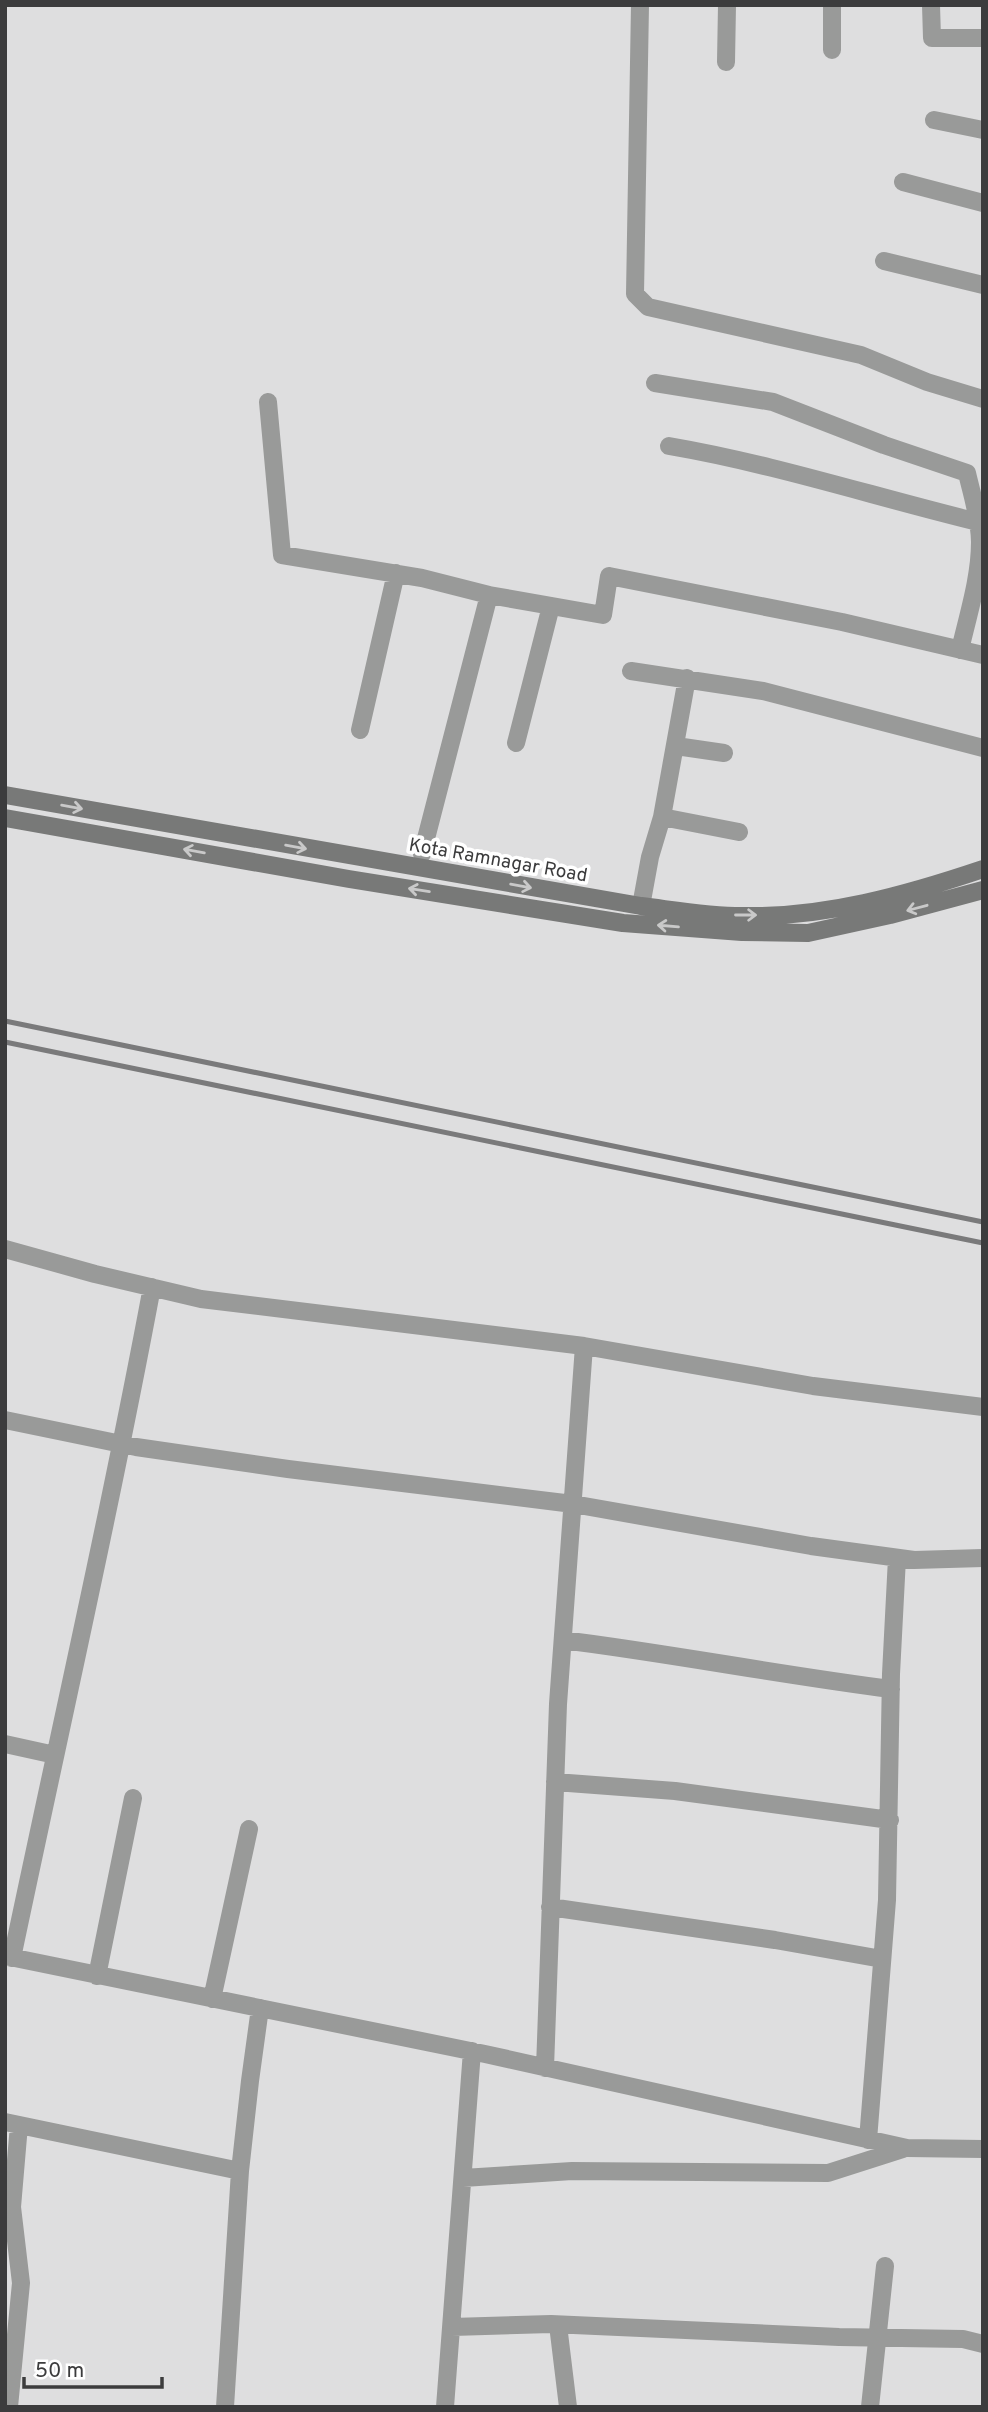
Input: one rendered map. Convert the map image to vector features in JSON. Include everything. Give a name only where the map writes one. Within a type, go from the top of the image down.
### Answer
[{"type":"street","points":[[640,5],[635,294],[648,307],[861,355],[927,382],[983,399]]},
{"type":"street","points":[[726,62],[727,5]]},
{"type":"street","points":[[832,5],[832,50]]},
{"type":"street","points":[[931,5],[932,38],[983,38]]},
{"type":"street","points":[[934,120],[983,131]]},
{"type":"street","points":[[902,182],[983,202]]},
{"type":"street","points":[[884,261],[983,285]]},
{"type":"street","points":[[655,383],[773,402],[884,445],[967,472],[978,503],[980,544],[978,592],[960,650]]},
{"type":"street","points":[[268,402],[282,555],[396,573],[489,595],[603,615],[608,576],[842,622],[983,655]]},
{"type":"street","points":[[669,446],[785,470],[906,505],[978,522]]},
{"type":"street","points":[[360,730],[396,573]]},
{"type":"street","points":[[422,854],[489,595]]},
{"type":"street","points":[[516,743],[551,606]]},
{"type":"street","points":[[631,671],[764,691],[983,748]]},
{"type":"street","points":[[641,906],[650,857],[662,817],[687,678]]},
{"type":"street","points":[[676,746],[724,753]]},
{"type":"street","name":"Kota Ramnagar Road","points":[[5,795],[641,906],[742,916],[822,911],[929,887],[983,869]]},
{"type":"street","points":[[662,817],[740,832]]},
{"type":"street","points":[[5,818],[349,879],[624,923],[742,932],[808,933],[983,890]]},
{"type":"street","points":[[5,1249],[201,1298],[584,1346],[813,1386],[983,1407]]},
{"type":"street","points":[[152,1287],[122,1444],[9,1957],[472,2052],[907,2148],[983,2149]]},
{"type":"street","points":[[545,2068],[555,1783],[584,1346]]},
{"type":"street","points":[[5,1420],[122,1444],[288,1469],[573,1504],[811,1546],[914,1560],[983,1558]]},
{"type":"street","points":[[868,2140],[890,1821],[891,1689],[897,1558]]},
{"type":"street","points":[[563,1640],[678,1655],[794,1676],[891,1689]]},
{"type":"street","points":[[5,1744],[55,1755]]},
{"type":"street","points":[[555,1783],[675,1791],[890,1821]]},
{"type":"street","points":[[97,1976],[133,1798]]},
{"type":"street","points":[[212,1999],[249,1829]]},
{"type":"street","points":[[550,1907],[775,1940],[882,1959]]},
{"type":"street","points":[[225,2407],[240,2171],[260,2008]]},
{"type":"street","points":[[445,2407],[472,2052]]},
{"type":"street","points":[[9,2407],[21,2283],[9,2207],[12,2123],[240,2171]]},
{"type":"street","points":[[463,2178],[572,2171],[828,2174],[907,2148]]},
{"type":"street","points":[[870,2407],[885,2266]]},
{"type":"street","points":[[452,2326],[558,2325],[839,2337],[963,2339],[983,2344]]},
{"type":"street","points":[[558,2325],[568,2407]]},
{"type":"railway","points":[[5,1021],[983,1222]]},
{"type":"railway","points":[[5,1042],[983,1243]]}]
